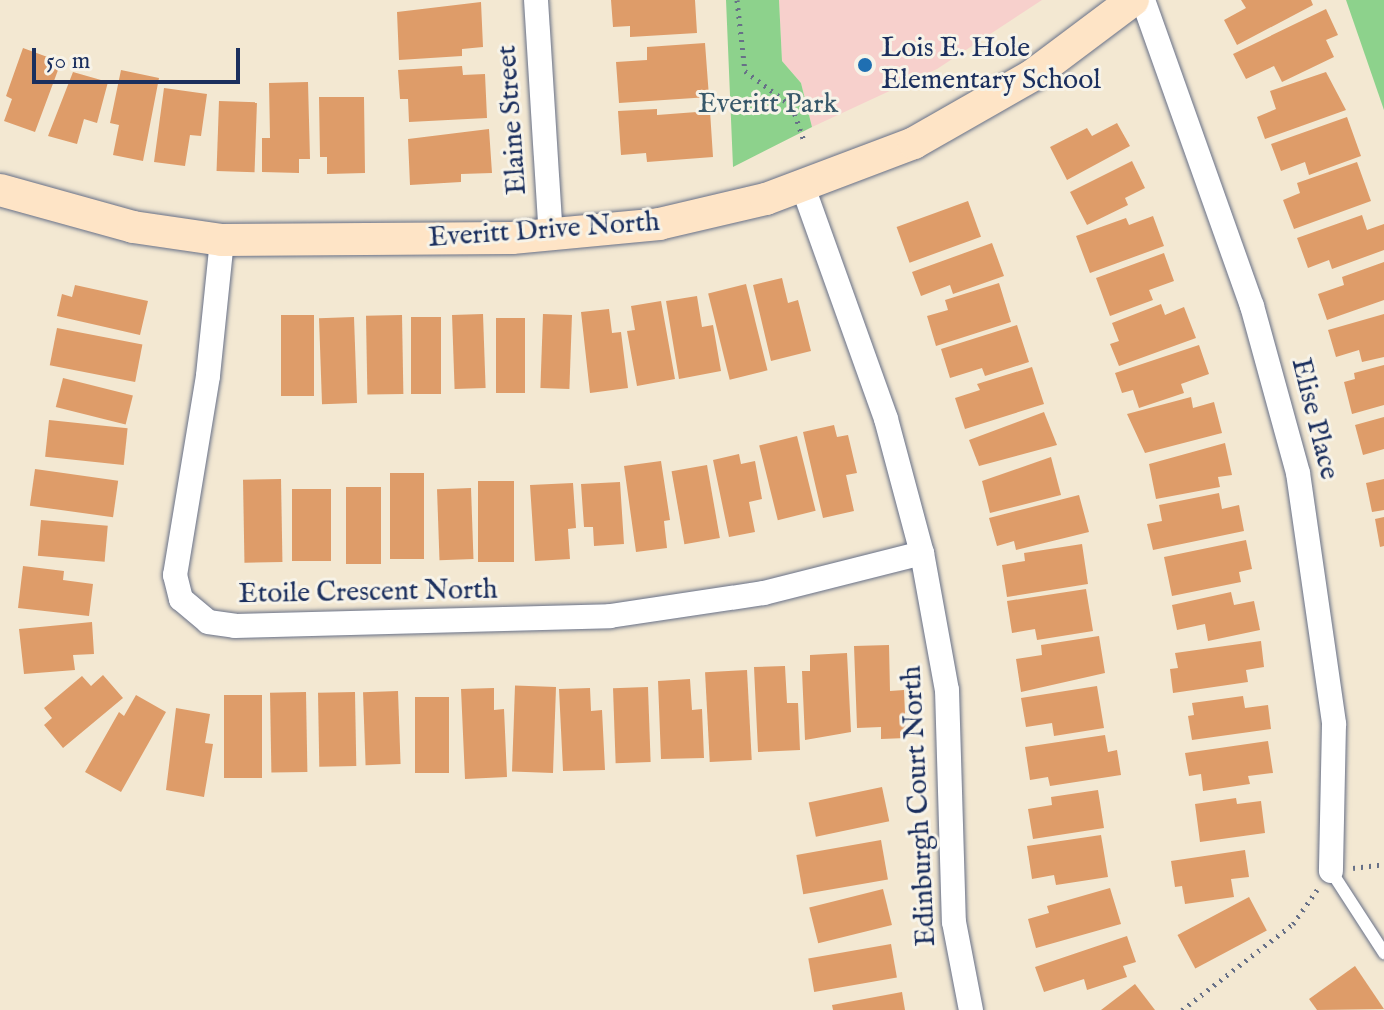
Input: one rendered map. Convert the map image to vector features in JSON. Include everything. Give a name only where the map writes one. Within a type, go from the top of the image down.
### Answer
[{"type":"street","name":"Elaine Street","points":[[536,0],[551,236]]},
{"type":"street","name":"Everitt Drive North","points":[[0,190],[133,227],[222,240],[551,236],[698,217],[803,187],[949,125],[1033,75],[1133,0]]},
{"type":"street","name":"Elise Place","points":[[1143,0],[1252,306],[1298,473],[1333,711],[1336,785],[1331,871]]},
{"type":"street","name":"Edinburgh Court North","points":[[803,187],[886,419],[922,553],[947,690],[954,922],[971,1010]]},
{"type":"street","name":"Etoile Crescent North","points":[[222,240],[208,376],[175,575],[181,599],[208,622],[312,625],[610,616],[764,593],[922,553]]},
{"type":"lane","points":[[1331,871],[1384,953]]},
{"type":"path","points":[[737,0],[745,71],[792,106],[805,143]]},
{"type":"path","points":[[1182,1010],[1293,924],[1331,871]]},
{"type":"shaded area","name":"Lois E. Hole Elementary School","points":[[779,0],[1042,0],[937,69],[812,127],[801,83],[782,61]]},
{"type":"green space","name":"Everitt Park","points":[[726,0],[779,0],[782,61],[801,83],[812,127],[733,167]]},
{"type":"green space","points":[[1346,0],[1384,0],[1384,110]]},
{"type":"building","points":[[611,0],[695,0],[697,33],[630,37],[630,26],[613,27]]},
{"type":"building","points":[[1241,0],[1311,0],[1313,5],[1237,45],[1224,20],[1246,8]]},
{"type":"building","points":[[481,2],[483,47],[462,49],[462,56],[399,60],[397,12]]},
{"type":"building","points":[[1326,9],[1338,35],[1326,40],[1334,57],[1282,82],[1274,66],[1246,79],[1233,54]]},
{"type":"building","points":[[705,43],[709,97],[619,103],[616,62],[647,60],[647,47]]},
{"type":"building","points":[[23,48],[61,62],[35,132],[4,121],[12,99],[6,96]]},
{"type":"building","points":[[462,66],[463,75],[485,74],[487,118],[409,122],[408,99],[400,99],[398,70]]},
{"type":"building","points":[[121,70],[159,78],[143,161],[113,155],[119,125],[110,123]]},
{"type":"building","points":[[73,72],[108,82],[97,123],[84,119],[77,144],[48,136]]},
{"type":"building","points":[[1326,72],[1346,110],[1265,139],[1257,117],[1276,109],[1270,91]]},
{"type":"building","points":[[308,82],[310,159],[299,159],[299,173],[262,172],[262,138],[270,138],[269,83]]},
{"type":"building","points":[[164,88],[207,94],[201,136],[190,135],[185,166],[154,162]]},
{"type":"building","points":[[319,97],[364,97],[365,173],[327,174],[327,157],[320,157]]},
{"type":"building","points":[[219,101],[257,102],[255,172],[217,171]]},
{"type":"building","points":[[657,109],[657,115],[710,111],[713,157],[647,162],[646,153],[621,155],[618,111]]},
{"type":"building","points":[[1347,117],[1361,156],[1309,175],[1305,162],[1281,171],[1271,144]]},
{"type":"building","points":[[1117,123],[1130,146],[1067,180],[1050,147],[1087,128],[1092,136]]},
{"type":"building","points":[[489,129],[492,173],[461,174],[461,182],[410,185],[408,139]]},
{"type":"building","points":[[1132,161],[1145,188],[1125,198],[1128,205],[1087,225],[1070,192]]},
{"type":"building","points":[[1357,162],[1371,201],[1294,229],[1283,200],[1300,193],[1297,183]]},
{"type":"building","points":[[968,201],[981,237],[910,263],[897,227]]},
{"type":"building","points":[[1362,215],[1367,230],[1384,224],[1384,250],[1332,269],[1329,260],[1308,268],[1297,238]]},
{"type":"building","points":[[1153,216],[1164,246],[1090,273],[1076,236],[1126,218],[1129,225]]},
{"type":"building","points":[[992,243],[1004,276],[953,294],[950,285],[921,296],[912,272]]},
{"type":"building","points":[[1164,253],[1174,281],[1149,290],[1153,300],[1110,316],[1096,278]]},
{"type":"building","points":[[1384,262],[1384,300],[1327,320],[1318,294],[1344,285],[1342,277]]},
{"type":"building","points":[[782,278],[788,303],[798,300],[811,351],[771,361],[753,285]]},
{"type":"building","points":[[999,283],[1011,322],[936,346],[927,316],[948,310],[945,300]]},
{"type":"building","points":[[746,284],[768,370],[730,380],[708,293]]},
{"type":"building","points":[[75,285],[148,301],[140,335],[57,316],[62,294],[72,297]]},
{"type":"building","points":[[697,296],[702,327],[713,325],[721,371],[679,379],[666,301]]},
{"type":"building","points":[[661,301],[675,379],[637,386],[627,331],[635,330],[631,306]]},
{"type":"building","points":[[1161,304],[1165,315],[1184,307],[1196,338],[1119,366],[1110,344],[1119,341],[1112,323]]},
{"type":"building","points":[[609,309],[612,333],[621,332],[628,388],[590,393],[581,312]]},
{"type":"building","points":[[483,314],[486,388],[455,389],[452,315]]},
{"type":"building","points":[[543,314],[572,315],[569,389],[540,388]]},
{"type":"building","points":[[1384,314],[1384,357],[1362,362],[1359,350],[1336,357],[1328,330]]},
{"type":"building","points":[[281,315],[314,315],[314,396],[281,396]]},
{"type":"building","points":[[402,315],[403,394],[367,395],[366,316]]},
{"type":"building","points":[[354,317],[357,403],[322,404],[319,318]]},
{"type":"building","points":[[411,317],[441,317],[441,394],[411,394]]},
{"type":"building","points":[[496,318],[525,318],[525,393],[496,393]]},
{"type":"building","points":[[1017,325],[1029,362],[985,376],[982,368],[950,378],[941,349]]},
{"type":"building","points":[[57,328],[142,345],[135,382],[50,365]]},
{"type":"building","points":[[1199,345],[1209,374],[1181,384],[1184,393],[1139,408],[1133,390],[1122,393],[1115,373]]},
{"type":"building","points":[[1384,365],[1384,405],[1352,414],[1344,382],[1355,379],[1354,373]]},
{"type":"building","points":[[1032,367],[1044,404],[965,429],[955,398],[980,390],[977,384]]},
{"type":"building","points":[[63,378],[133,395],[126,425],[56,407]]},
{"type":"building","points":[[1191,397],[1193,408],[1214,402],[1222,433],[1145,453],[1127,414]]},
{"type":"building","points":[[1044,412],[1057,445],[979,466],[969,440]]},
{"type":"building","points":[[1384,417],[1384,449],[1363,455],[1355,425]]},
{"type":"building","points":[[49,420],[128,428],[124,465],[45,457]]},
{"type":"building","points":[[834,425],[837,437],[848,435],[857,473],[846,475],[854,511],[823,518],[803,432]]},
{"type":"building","points":[[797,436],[816,511],[778,520],[759,445]]},
{"type":"building","points":[[1225,443],[1232,475],[1218,477],[1220,487],[1156,499],[1149,464]]},
{"type":"building","points":[[739,454],[741,464],[755,461],[762,499],[749,502],[755,532],[729,537],[713,460]]},
{"type":"building","points":[[1051,457],[1061,495],[990,513],[982,481]]},
{"type":"building","points":[[661,461],[670,520],[664,521],[667,548],[636,552],[624,466]]},
{"type":"building","points":[[707,465],[720,538],[684,544],[672,471]]},
{"type":"building","points":[[35,469],[118,481],[113,517],[30,506]]},
{"type":"building","points":[[390,473],[424,473],[424,559],[390,559]]},
{"type":"building","points":[[281,479],[282,562],[244,563],[243,480]]},
{"type":"building","points":[[1384,479],[1384,510],[1372,512],[1366,483]]},
{"type":"building","points":[[478,481],[514,481],[514,562],[478,562]]},
{"type":"building","points":[[620,482],[624,544],[594,546],[593,527],[584,527],[581,484]]},
{"type":"building","points":[[573,483],[576,528],[568,529],[570,559],[535,561],[530,485]]},
{"type":"building","points":[[346,487],[381,487],[381,564],[346,564]]},
{"type":"building","points":[[471,488],[473,559],[439,560],[437,489]]},
{"type":"building","points":[[292,489],[331,489],[331,561],[292,561]]},
{"type":"building","points":[[1219,493],[1222,509],[1239,505],[1244,531],[1153,550],[1147,524],[1162,521],[1159,505]]},
{"type":"building","points":[[1079,495],[1089,532],[1016,550],[1014,541],[997,546],[989,518]]},
{"type":"building","points":[[1384,517],[1384,546],[1380,547],[1375,519]]},
{"type":"building","points":[[41,520],[108,526],[105,562],[38,556]]},
{"type":"building","points":[[1246,540],[1252,569],[1239,572],[1241,582],[1172,596],[1164,557]]},
{"type":"building","points":[[1082,544],[1088,584],[1007,597],[1002,565],[1025,561],[1024,553]]},
{"type":"building","points":[[23,566],[64,571],[63,580],[93,584],[89,616],[18,608]]},
{"type":"building","points":[[1086,589],[1093,631],[1037,640],[1035,629],[1012,633],[1007,601]]},
{"type":"building","points":[[1231,592],[1234,605],[1254,601],[1260,630],[1208,641],[1205,624],[1177,630],[1172,605]]},
{"type":"building","points":[[92,622],[94,654],[73,655],[75,670],[24,674],[19,629]]},
{"type":"building","points":[[1099,636],[1105,673],[1021,692],[1016,659],[1042,655],[1041,645]]},
{"type":"building","points":[[1261,641],[1264,667],[1246,670],[1248,682],[1173,693],[1170,669],[1178,668],[1175,653]]},
{"type":"building","points":[[889,645],[890,691],[904,690],[906,738],[881,739],[881,727],[857,728],[854,646]]},
{"type":"building","points":[[847,653],[851,732],[805,740],[802,671],[810,671],[810,655]]},
{"type":"building","points":[[785,666],[787,703],[798,703],[800,750],[758,752],[754,667]]},
{"type":"building","points":[[747,670],[752,760],[710,762],[705,672]]},
{"type":"building","points":[[103,675],[123,698],[63,748],[44,725],[52,718],[44,708],[82,676],[91,686]]},
{"type":"building","points":[[690,679],[692,710],[702,709],[704,758],[661,759],[658,681]]},
{"type":"building","points":[[515,686],[556,687],[553,773],[512,772]]},
{"type":"building","points":[[1097,686],[1104,728],[1054,736],[1052,723],[1026,727],[1021,698]]},
{"type":"building","points":[[648,687],[651,762],[616,763],[613,688]]},
{"type":"building","points":[[494,688],[494,710],[504,709],[507,777],[465,779],[461,689]]},
{"type":"building","points":[[590,688],[591,711],[602,710],[605,770],[563,771],[559,689]]},
{"type":"building","points":[[398,691],[401,764],[366,765],[363,692]]},
{"type":"building","points":[[306,692],[307,772],[271,773],[270,693]]},
{"type":"building","points":[[355,692],[356,766],[319,767],[318,693]]},
{"type":"building","points":[[136,695],[166,712],[121,792],[85,772],[119,712],[124,716]]},
{"type":"building","points":[[224,695],[262,695],[262,778],[224,778]]},
{"type":"building","points":[[1243,696],[1245,708],[1268,705],[1271,729],[1192,740],[1188,716],[1194,715],[1192,703]]},
{"type":"building","points":[[415,697],[449,697],[449,773],[415,773]]},
{"type":"building","points":[[176,708],[210,714],[205,743],[213,744],[204,797],[166,790]]},
{"type":"building","points":[[1105,735],[1108,752],[1117,750],[1121,775],[1050,786],[1048,777],[1030,780],[1025,747]]},
{"type":"building","points":[[1268,741],[1273,773],[1248,776],[1250,784],[1203,791],[1201,774],[1189,776],[1185,753]]},
{"type":"building","points":[[882,787],[889,821],[816,837],[809,803]]},
{"type":"building","points":[[1098,790],[1104,828],[1033,839],[1028,809],[1052,805],[1051,797]]},
{"type":"building","points":[[1236,798],[1237,804],[1261,801],[1265,833],[1200,842],[1195,804]]},
{"type":"building","points":[[1101,835],[1108,877],[1056,885],[1054,875],[1032,879],[1027,846]]},
{"type":"building","points":[[881,840],[888,879],[803,894],[796,855]]},
{"type":"building","points":[[1245,850],[1249,877],[1231,879],[1234,897],[1185,904],[1182,886],[1175,887],[1171,861]]},
{"type":"building","points":[[1110,888],[1121,924],[1036,948],[1028,919],[1049,913],[1047,906]]},
{"type":"building","points":[[883,889],[892,925],[818,943],[809,907]]},
{"type":"building","points":[[1249,897],[1267,931],[1195,969],[1177,935]]},
{"type":"building","points":[[1127,936],[1136,962],[1123,966],[1127,977],[1087,990],[1084,979],[1044,992],[1035,967]]},
{"type":"building","points":[[891,944],[897,977],[814,992],[808,959]]},
{"type":"building","points":[[1355,966],[1384,1009],[1317,1010],[1309,999]]},
{"type":"building","points":[[1135,984],[1155,1010],[1101,1010]]},
{"type":"building","points":[[902,992],[905,1010],[833,1010],[832,1005]]},
{"type":"place","name":"Lois E. Hole Elementary School","points":[[865,65]]}]
